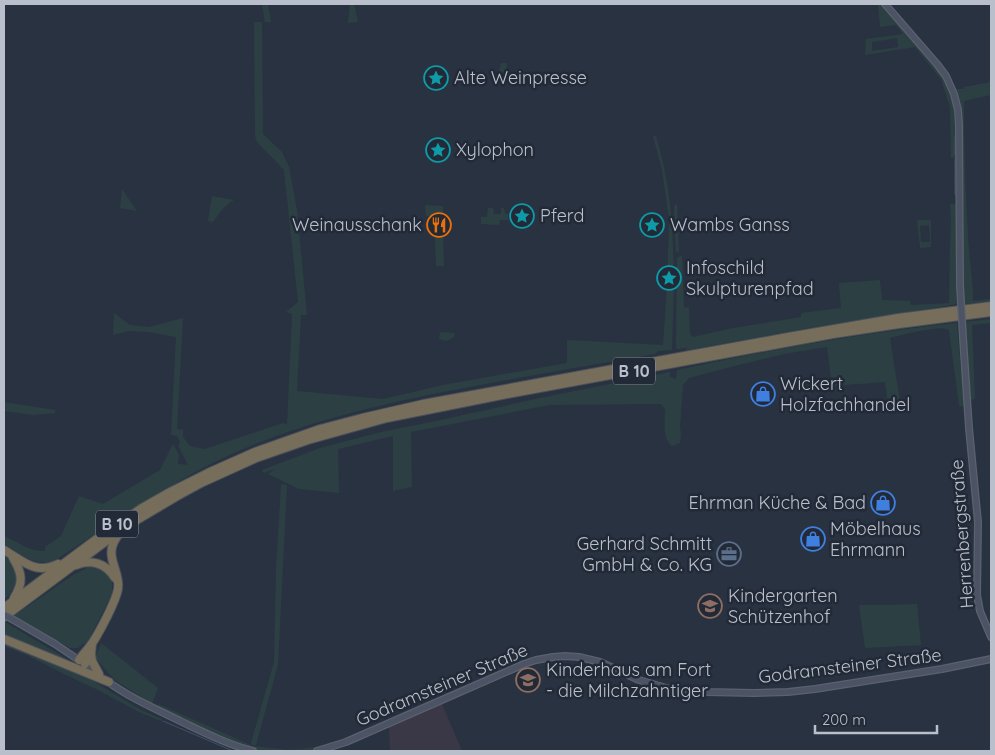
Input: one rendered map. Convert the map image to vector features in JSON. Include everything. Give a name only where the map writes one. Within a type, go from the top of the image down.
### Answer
[{"type":"highway","name":"B 10","points":[[4,609],[67,560],[120,523],[178,488],[263,449],[341,423],[383,412],[825,330],[991,306]]},
{"type":"highway","name":"B 10","points":[[7,617],[32,595],[125,527],[179,495],[240,465],[294,444],[354,426],[442,407],[833,334],[991,312]]},
{"type":"highway","points":[[82,662],[118,589],[111,558],[112,549],[114,540],[125,527]]},
{"type":"highway","points":[[4,550],[28,565],[38,568],[54,566],[67,560]]},
{"type":"highway","points":[[11,602],[19,590],[21,579],[18,566],[12,556]]},
{"type":"highway","points":[[67,570],[80,564],[97,563],[110,571],[118,584]]},
{"type":"highway","name":"B 10","points":[[4,609],[32,595]]},
{"type":"highway","points":[[4,639],[109,682]]},
{"type":"highway","points":[[92,644],[92,661],[99,674]]},
{"type":"highway","points":[[82,662],[91,654]]},
{"type":"street","name":"Herrenbergstraße","points":[[885,4],[941,69],[950,82],[957,106],[959,125],[960,286],[969,428],[978,522],[978,598],[982,616],[991,637]]},
{"type":"street","points":[[7,617],[55,644],[109,682],[144,703],[235,746],[253,751]]},
{"type":"street","name":"Godramsteiner Straße","points":[[317,751],[346,742],[519,666],[548,658],[572,656],[595,660],[639,680],[670,690],[742,694],[802,691],[942,669],[991,659]]},
{"type":"shaded area","points":[[442,704],[462,751],[390,751],[389,726]]},
{"type":"green space","points":[[262,4],[268,4],[271,22],[265,22]]},
{"type":"green space","points":[[350,4],[354,4],[358,22],[348,23]]},
{"type":"green space","points":[[876,4],[881,4],[890,13],[935,65],[947,82],[956,110],[957,197],[955,198],[955,158],[951,158],[950,107],[941,79],[915,47],[865,55],[866,39],[903,34],[896,25],[880,27],[878,6]],"holes":[[[897,38],[898,47],[872,51],[872,42]]]},
{"type":"green space","points":[[254,22],[262,22],[263,134],[282,152],[289,167],[297,210],[307,315],[301,315],[297,391],[383,399],[443,385],[567,363],[567,340],[663,345],[669,223],[672,223],[674,277],[672,350],[658,351],[655,354],[422,396],[308,425],[253,445],[201,469],[126,513],[54,561],[38,562],[27,558],[4,544],[4,536],[29,548],[45,551],[45,547],[61,536],[79,496],[103,504],[160,470],[173,444],[179,455],[178,464],[188,465],[178,445],[180,442],[177,436],[171,435],[176,337],[149,332],[129,331],[113,335],[114,313],[130,325],[149,327],[183,318],[177,429],[183,430],[183,437],[190,446],[204,449],[283,423],[287,425],[292,314],[286,312],[298,302],[284,170],[257,142],[255,136]]},
{"type":"green space","points":[[501,63],[507,63],[506,78],[497,79]]},
{"type":"green space","points":[[435,71],[438,71],[444,78],[444,89],[435,89]]},
{"type":"green space","points":[[991,82],[991,95],[964,101],[964,152],[973,301],[991,299],[991,301],[964,304],[961,114],[956,91],[957,89],[964,89],[964,87]]},
{"type":"green space","points":[[653,136],[656,136],[666,176],[671,217],[669,218],[662,170]]},
{"type":"green space","points":[[435,146],[440,147],[440,153],[435,153],[436,163],[432,163],[430,153]]},
{"type":"green space","points":[[122,189],[137,211],[120,208]]},
{"type":"green space","points":[[212,196],[234,200],[225,207],[213,222],[208,221]]},
{"type":"green space","points":[[677,204],[679,253],[676,251],[674,206]]},
{"type":"green space","points":[[950,204],[956,204],[957,206],[957,304],[687,350],[686,348],[676,349],[677,258],[682,255],[684,308],[689,307],[690,334],[693,337],[801,317],[801,313],[841,308],[839,283],[880,280],[882,300],[910,301],[911,305],[949,303]]},
{"type":"green space","points":[[425,205],[443,206],[443,216],[447,217],[447,228],[443,228],[444,266],[436,266],[434,217],[426,216]]},
{"type":"green space","points":[[488,208],[493,208],[494,214],[501,214],[501,208],[504,208],[505,214],[508,214],[508,220],[500,220],[499,225],[481,224],[481,217],[487,217]]},
{"type":"green space","points":[[917,220],[931,220],[931,247],[920,248]],"holes":[[[929,225],[930,242],[921,242],[920,226]]]},
{"type":"green space","points":[[991,319],[991,323],[972,325],[975,399],[971,400],[965,322]]},
{"type":"green space","points":[[957,323],[964,406],[959,406],[949,330],[938,329],[890,338],[900,402],[888,404],[885,382],[832,386],[827,347],[775,356],[689,378],[683,385],[680,443],[672,446],[665,434],[665,410],[660,404],[549,405],[411,432],[412,487],[393,491],[393,436],[338,449],[339,493],[299,489],[268,474],[275,469],[263,473],[262,470],[320,448],[381,432],[540,398],[670,372],[670,377],[676,379],[677,370],[782,349],[852,337]]},
{"type":"green space","points":[[440,332],[455,333],[454,337],[446,341],[439,339]]},
{"type":"green space","points":[[4,402],[55,410],[55,413],[33,415],[4,411]]},
{"type":"green space","points":[[281,485],[287,485],[278,665],[256,745],[253,745],[251,743],[274,662],[276,569]]},
{"type":"green space","points":[[4,555],[13,566],[16,578],[13,589],[4,600]]},
{"type":"green space","points":[[89,567],[103,569],[112,579],[112,594],[88,641],[78,648],[70,648],[14,616],[73,575]]},
{"type":"green space","points":[[917,604],[921,645],[865,648],[859,605]]},
{"type":"green space","points":[[4,622],[67,659],[66,662],[4,636]]},
{"type":"green space","points":[[4,641],[65,666],[65,669],[93,681],[141,710],[162,719],[161,721],[139,712],[29,656],[4,646]]},
{"type":"green space","points":[[101,643],[158,688],[152,704],[115,680],[95,658]]},
{"type":"green space","points":[[158,704],[251,745],[250,748],[233,743],[158,708]]},
{"type":"green space","points":[[254,746],[287,750],[320,746],[322,748],[297,752],[278,752],[253,749]]},
{"type":"waterway","points":[[955,136],[955,155]]},
{"type":"waterway","points":[[955,159],[955,194]]},
{"type":"waterway","points":[[163,721],[233,751]]},
{"type":"place","name":"Alte Weinpresse","points":[[436,78]]},
{"type":"place","name":"Xylophon","points":[[438,150]]},
{"type":"place","name":"Pferd","points":[[522,216]]},
{"type":"place","name":"Weinausschank","points":[[439,225]]},
{"type":"place","name":"Wambs Ganss","points":[[652,225]]},
{"type":"place","name":"Infoschild Skulpturenpfad","points":[[669,278]]},
{"type":"place","name":"Wickert Holzfachhandel","points":[[763,394]]},
{"type":"place","name":"Ehrman Küche & Bad","points":[[883,503]]},
{"type":"place","name":"Möbelhaus Ehrmann","points":[[813,539]]},
{"type":"place","name":"Gerhard Schmitt GmbH & Co. KG","points":[[729,554]]},
{"type":"place","name":"Kindergarten Schützenhof","points":[[710,606]]},
{"type":"place","name":"Kinderhaus am Fort - die Milchzahntiger","points":[[528,680]]}]
